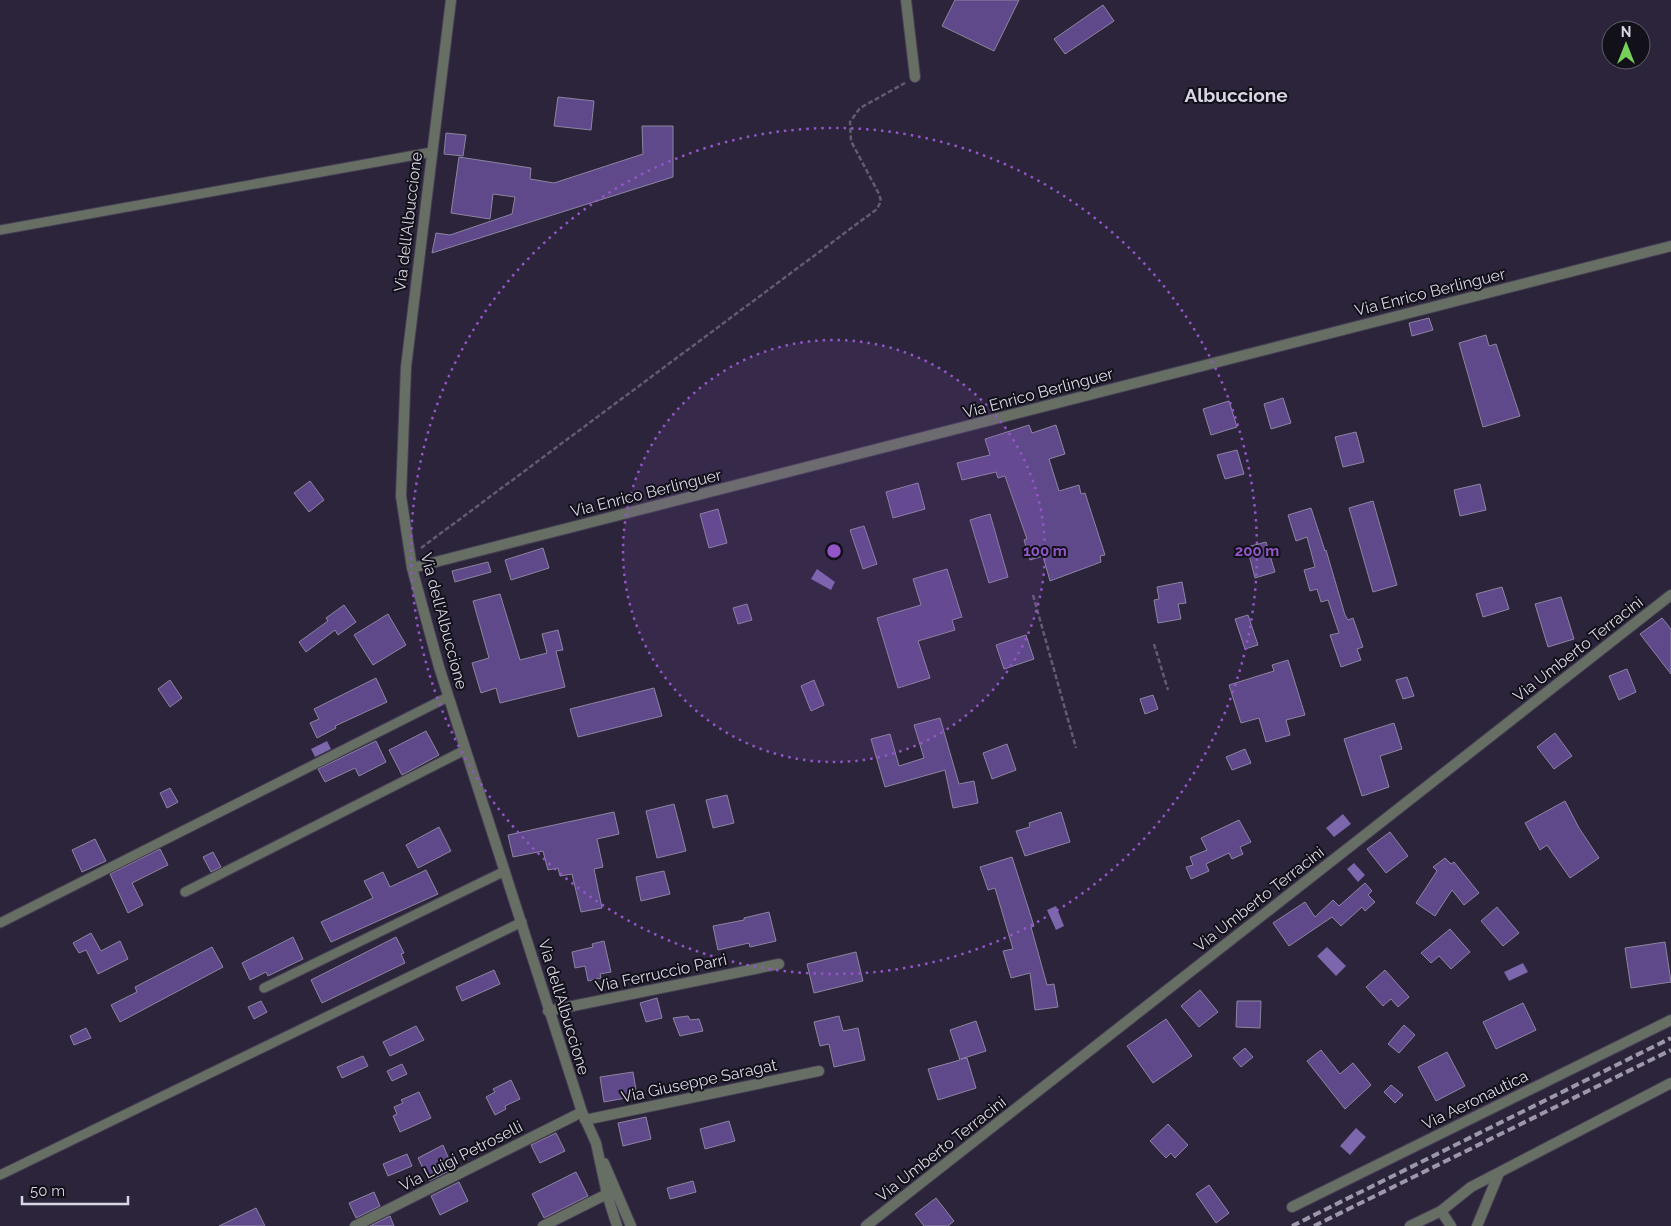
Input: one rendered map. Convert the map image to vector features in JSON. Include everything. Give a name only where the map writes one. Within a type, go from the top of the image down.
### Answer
[{"type":"street","name":"Via dell'Albuccione","points":[[451,0],[406,367],[401,496],[412,568],[448,697],[522,922],[548,1012],[583,1116],[596,1144],[607,1194],[617,1226]]},
{"type":"street","points":[[906,0],[915,77]]},
{"type":"street","name":"Via Enrico Berlinguer","points":[[412,568],[1671,246]]},
{"type":"street","name":"Via Umberto Terracini","points":[[866,1226],[1671,595]]},
{"type":"street","name":"Via Ferruccio Parri","points":[[548,1012],[779,964]]},
{"type":"street","name":"Via Aeronautica","points":[[1292,1207],[1671,1020]]},
{"type":"street","name":"Via Giuseppe Saragat","points":[[583,1116],[819,1071]]},
{"type":"street","points":[[1410,1226],[1441,1211],[1463,1191],[1671,1083]]},
{"type":"street","name":"Via Luigi Petroselli","points":[[355,1226],[583,1116]]},
{"type":"street","points":[[596,1144],[631,1226]]},
{"type":"street","points":[[1477,1226],[1499,1173]]},
{"type":"street","points":[[543,1226],[607,1194]]},
{"type":"street","points":[[1441,1211],[1451,1226]]},
{"type":"lane","points":[[0,230],[432,152]]},
{"type":"lane","points":[[0,924],[448,697]]},
{"type":"lane","points":[[185,892],[465,750]]},
{"type":"lane","points":[[264,988],[505,871]]},
{"type":"lane","points":[[0,1175],[522,922]]},
{"type":"path","points":[[410,556],[877,209],[881,201],[879,194],[851,141],[850,122],[860,108],[915,77]]},
{"type":"path","points":[[1032,594],[1076,748]]},
{"type":"path","points":[[1154,644],[1168,690]]},
{"type":"shaded area","points":[[817,569],[835,582],[831,590],[811,579]]},
{"type":"shaded area","points":[[327,741],[331,749],[315,757],[311,749]]},
{"type":"shaded area","points":[[1343,814],[1351,824],[1334,837],[1326,828]]},
{"type":"shaded area","points":[[1354,863],[1365,875],[1358,882],[1347,869]]},
{"type":"shaded area","points":[[1056,906],[1064,926],[1056,930],[1047,910]]},
{"type":"shaded area","points":[[1327,947],[1346,966],[1336,976],[1317,956]]},
{"type":"shaded area","points":[[1523,963],[1528,972],[1509,981],[1504,972]]},
{"type":"shaded area","points":[[1356,1128],[1366,1137],[1350,1155],[1340,1146]]},
{"type":"building","points":[[955,0],[1019,0],[994,51],[942,26]]},
{"type":"building","points":[[1103,5],[1114,21],[1065,54],[1054,39]]},
{"type":"building","points":[[558,97],[594,101],[591,130],[554,126]]},
{"type":"building","points":[[642,126],[673,126],[673,177],[432,253],[436,233],[450,235],[512,214],[515,197],[493,194],[490,219],[451,213],[459,157],[531,168],[530,179],[554,183],[643,154]]},
{"type":"building","points":[[446,133],[466,135],[463,156],[444,154]]},
{"type":"building","points":[[1429,318],[1433,330],[1412,336],[1409,323]]},
{"type":"building","points":[[1486,335],[1489,346],[1496,344],[1520,416],[1483,427],[1459,343]]},
{"type":"building","points":[[1283,398],[1291,423],[1271,429],[1264,404]]},
{"type":"building","points":[[1229,401],[1237,427],[1211,435],[1203,409]]},
{"type":"building","points":[[1029,425],[1032,433],[1056,425],[1065,454],[1049,459],[1059,491],[1079,485],[1081,494],[1085,493],[1105,555],[1100,556],[1101,562],[1050,581],[1043,556],[1030,560],[1024,540],[1027,539],[1005,476],[998,478],[996,472],[962,480],[957,463],[990,455],[985,439]]},
{"type":"building","points":[[1356,432],[1364,462],[1343,467],[1335,437]]},
{"type":"building","points":[[1237,450],[1244,474],[1225,479],[1217,455]]},
{"type":"building","points":[[310,481],[324,500],[309,512],[294,493]]},
{"type":"building","points":[[918,483],[925,509],[893,518],[886,492]]},
{"type":"building","points":[[1480,484],[1486,510],[1460,516],[1454,490]]},
{"type":"building","points":[[1373,501],[1397,585],[1373,592],[1349,508]]},
{"type":"building","points":[[1311,508],[1326,550],[1345,615],[1348,620],[1353,618],[1363,647],[1357,649],[1361,660],[1341,667],[1330,635],[1339,633],[1328,600],[1321,602],[1317,589],[1310,591],[1304,570],[1315,567],[1307,537],[1296,541],[1288,515]]},
{"type":"building","points":[[718,509],[727,543],[709,548],[700,514]]},
{"type":"building","points":[[990,514],[1008,577],[989,583],[970,520]]},
{"type":"building","points":[[864,526],[877,564],[863,569],[850,530]]},
{"type":"building","points":[[1266,542],[1275,572],[1255,578],[1247,547]]},
{"type":"building","points":[[543,548],[549,568],[511,580],[505,560]]},
{"type":"building","points":[[488,562],[491,572],[455,582],[452,571]]},
{"type":"building","points":[[947,569],[962,617],[952,620],[955,630],[918,641],[930,678],[898,688],[877,618],[921,605],[913,579]]},
{"type":"building","points":[[1182,582],[1186,603],[1178,604],[1181,619],[1158,623],[1154,600],[1159,599],[1157,587]]},
{"type":"building","points":[[1502,587],[1509,609],[1483,617],[1476,594]]},
{"type":"building","points":[[500,594],[520,660],[547,653],[542,634],[558,630],[563,650],[556,651],[565,687],[500,703],[496,688],[481,693],[472,663],[489,658],[473,601]]},
{"type":"building","points":[[1561,597],[1574,639],[1548,647],[1535,604]]},
{"type":"building","points":[[747,604],[752,620],[738,624],[733,608]]},
{"type":"building","points":[[344,605],[356,622],[338,635],[335,630],[306,652],[299,642],[328,621],[326,618]]},
{"type":"building","points":[[388,614],[406,645],[373,665],[354,635]]},
{"type":"building","points":[[1248,615],[1258,645],[1245,649],[1235,619]]},
{"type":"building","points":[[1662,618],[1671,629],[1671,674],[1640,634]]},
{"type":"building","points":[[1026,635],[1034,659],[1004,669],[996,645]]},
{"type":"building","points":[[1288,660],[1305,715],[1286,720],[1290,735],[1266,742],[1259,718],[1241,723],[1229,685],[1274,671],[1272,665]]},
{"type":"building","points":[[1627,669],[1636,692],[1619,700],[1609,676]]},
{"type":"building","points":[[1407,677],[1414,696],[1403,699],[1396,680]]},
{"type":"building","points":[[376,678],[387,702],[335,726],[336,728],[317,738],[310,723],[319,719],[314,709]]},
{"type":"building","points":[[170,680],[182,698],[170,707],[158,689]]},
{"type":"building","points":[[814,680],[824,705],[811,711],[801,686]]},
{"type":"building","points":[[654,688],[662,716],[578,737],[570,709]]},
{"type":"building","points":[[1153,695],[1158,709],[1145,714],[1140,699]]},
{"type":"building","points":[[940,718],[959,784],[974,781],[978,803],[953,808],[945,770],[885,787],[871,739],[890,734],[899,766],[924,758],[914,725]]},
{"type":"building","points":[[1394,723],[1402,749],[1380,756],[1389,787],[1362,796],[1344,739]]},
{"type":"building","points":[[426,731],[439,755],[402,775],[389,750]]},
{"type":"building","points":[[1555,733],[1572,756],[1554,769],[1537,747]]},
{"type":"building","points":[[376,741],[386,762],[359,776],[355,768],[325,782],[318,769]]},
{"type":"building","points":[[1007,744],[1016,770],[992,779],[983,753]]},
{"type":"building","points":[[1245,749],[1251,763],[1232,770],[1226,757]]},
{"type":"building","points":[[170,788],[178,802],[167,808],[160,793]]},
{"type":"building","points":[[727,795],[734,823],[713,828],[706,800]]},
{"type":"building","points":[[1565,801],[1579,828],[1599,858],[1570,878],[1547,845],[1540,850],[1525,823]]},
{"type":"building","points":[[674,804],[686,851],[657,858],[646,811]]},
{"type":"building","points":[[614,812],[619,834],[597,839],[603,867],[594,869],[602,908],[581,912],[572,874],[560,876],[558,868],[548,870],[543,851],[513,857],[508,835]]},
{"type":"building","points":[[1061,812],[1070,842],[1025,856],[1016,831],[1030,827],[1029,823]]},
{"type":"building","points":[[1239,820],[1251,842],[1240,847],[1243,854],[1232,859],[1229,853],[1206,864],[1209,871],[1191,879],[1186,867],[1193,865],[1190,857],[1207,850],[1201,838]]},
{"type":"building","points":[[439,827],[451,851],[418,868],[406,845]]},
{"type":"building","points":[[1390,832],[1408,856],[1386,873],[1367,849]]},
{"type":"building","points":[[95,839],[106,861],[82,872],[72,850]]},
{"type":"building","points":[[160,849],[168,865],[132,883],[143,905],[128,913],[110,874]]},
{"type":"building","points":[[213,852],[221,867],[211,872],[203,857]]},
{"type":"building","points":[[1012,857],[1034,926],[1031,927],[1047,985],[1054,984],[1058,1007],[1035,1010],[1030,973],[1011,978],[1003,951],[1013,949],[995,888],[988,890],[980,867]]},
{"type":"building","points":[[1445,858],[1451,864],[1454,862],[1479,893],[1464,905],[1452,890],[1435,916],[1416,903],[1437,871],[1433,867]]},
{"type":"building","points":[[426,870],[438,894],[331,942],[321,922],[373,898],[364,881],[383,872],[390,887]]},
{"type":"building","points":[[664,871],[670,894],[641,901],[636,877]]},
{"type":"building","points":[[1365,883],[1372,891],[1368,895],[1375,902],[1365,911],[1362,907],[1341,926],[1332,917],[1289,946],[1273,923],[1305,902],[1315,917],[1333,900],[1339,906]]},
{"type":"building","points":[[1497,907],[1519,933],[1503,946],[1481,921]]},
{"type":"building","points":[[769,912],[776,941],[750,947],[749,943],[718,950],[713,926],[744,920],[744,918]]},
{"type":"building","points":[[1450,929],[1470,952],[1451,969],[1439,956],[1431,963],[1421,953]]},
{"type":"building","points":[[91,933],[101,951],[120,941],[128,959],[98,974],[86,950],[79,953],[73,943]]},
{"type":"building","points":[[293,937],[303,959],[268,976],[266,972],[250,980],[242,963]]},
{"type":"building","points":[[396,937],[404,953],[401,954],[405,963],[322,1003],[311,980]]},
{"type":"building","points":[[604,941],[611,972],[600,974],[601,978],[588,981],[585,966],[575,968],[572,952],[593,947],[592,944]]},
{"type":"building","points":[[1665,942],[1671,982],[1631,988],[1625,948]]},
{"type":"building","points":[[212,947],[223,967],[120,1022],[111,1005],[137,992],[135,987]]},
{"type":"building","points":[[856,952],[863,981],[814,993],[807,964]]},
{"type":"building","points":[[494,970],[500,984],[462,1001],[456,987]]},
{"type":"building","points":[[1385,970],[1409,997],[1398,1007],[1391,999],[1383,1006],[1366,987]]},
{"type":"building","points":[[1200,990],[1218,1012],[1199,1027],[1181,1006]]},
{"type":"building","points":[[657,998],[662,1018],[646,1022],[640,1003]]},
{"type":"building","points":[[261,1001],[267,1012],[254,1019],[248,1007]]},
{"type":"building","points":[[1237,1001],[1261,1001],[1260,1028],[1236,1027]]},
{"type":"building","points":[[1523,1003],[1536,1030],[1496,1049],[1483,1022]]},
{"type":"building","points":[[688,1016],[690,1020],[699,1019],[703,1031],[680,1036],[673,1018]]},
{"type":"building","points":[[839,1016],[843,1031],[858,1028],[865,1060],[834,1067],[829,1044],[820,1046],[814,1022]]},
{"type":"building","points":[[1166,1019],[1192,1056],[1153,1083],[1127,1046]]},
{"type":"building","points":[[976,1021],[986,1051],[961,1059],[967,1058],[976,1088],[938,1100],[928,1069],[960,1060],[950,1030]]},
{"type":"building","points":[[1404,1025],[1415,1035],[1399,1053],[1388,1044]]},
{"type":"building","points":[[416,1026],[424,1040],[390,1056],[383,1042]]},
{"type":"building","points":[[86,1028],[91,1038],[74,1045],[70,1036]]},
{"type":"building","points":[[1245,1048],[1253,1057],[1241,1067],[1233,1058]]},
{"type":"building","points":[[1321,1050],[1340,1074],[1353,1063],[1371,1085],[1345,1109],[1307,1061]]},
{"type":"building","points":[[1447,1052],[1465,1086],[1436,1101],[1418,1067]]},
{"type":"building","points":[[363,1056],[368,1066],[342,1078],[337,1067]]},
{"type":"building","points":[[402,1064],[407,1074],[392,1081],[387,1071]]},
{"type":"building","points":[[633,1072],[637,1096],[604,1102],[600,1077]]},
{"type":"building","points":[[511,1080],[520,1099],[505,1106],[506,1109],[495,1115],[486,1097],[495,1092],[493,1089]]},
{"type":"building","points":[[1391,1085],[1403,1095],[1395,1103],[1384,1092]]},
{"type":"building","points":[[419,1092],[431,1118],[400,1132],[393,1116],[397,1114],[394,1107],[403,1103],[401,1100]]},
{"type":"building","points":[[646,1117],[651,1139],[623,1146],[618,1123]]},
{"type":"building","points":[[729,1121],[735,1141],[705,1149],[700,1129]]},
{"type":"building","points":[[1168,1124],[1188,1145],[1175,1158],[1171,1153],[1166,1158],[1150,1141]]},
{"type":"building","points":[[556,1133],[565,1151],[540,1163],[531,1145]]},
{"type":"building","points":[[443,1145],[453,1169],[429,1181],[418,1158]]},
{"type":"building","points":[[407,1154],[412,1166],[388,1176],[383,1164]]},
{"type":"building","points":[[576,1172],[588,1196],[544,1218],[532,1194]]},
{"type":"building","points":[[693,1181],[696,1192],[670,1199],[667,1188]]},
{"type":"building","points":[[459,1182],[468,1201],[440,1215],[431,1196]]},
{"type":"building","points":[[1209,1185],[1229,1213],[1216,1223],[1196,1194]]},
{"type":"building","points":[[374,1192],[380,1206],[356,1218],[349,1203]]},
{"type":"building","points":[[936,1198],[954,1221],[948,1226],[924,1226],[915,1214]]},
{"type":"building","points":[[256,1208],[265,1226],[219,1226]]},
{"type":"building","points":[[390,1216],[394,1226],[370,1226]]},
{"type":"railway","points":[[1292,1226],[1671,1038]]},
{"type":"railway","points":[[1314,1226],[1671,1050]]},
{"type":"district","name":"Albuccione","points":[[1236,95]]}]
